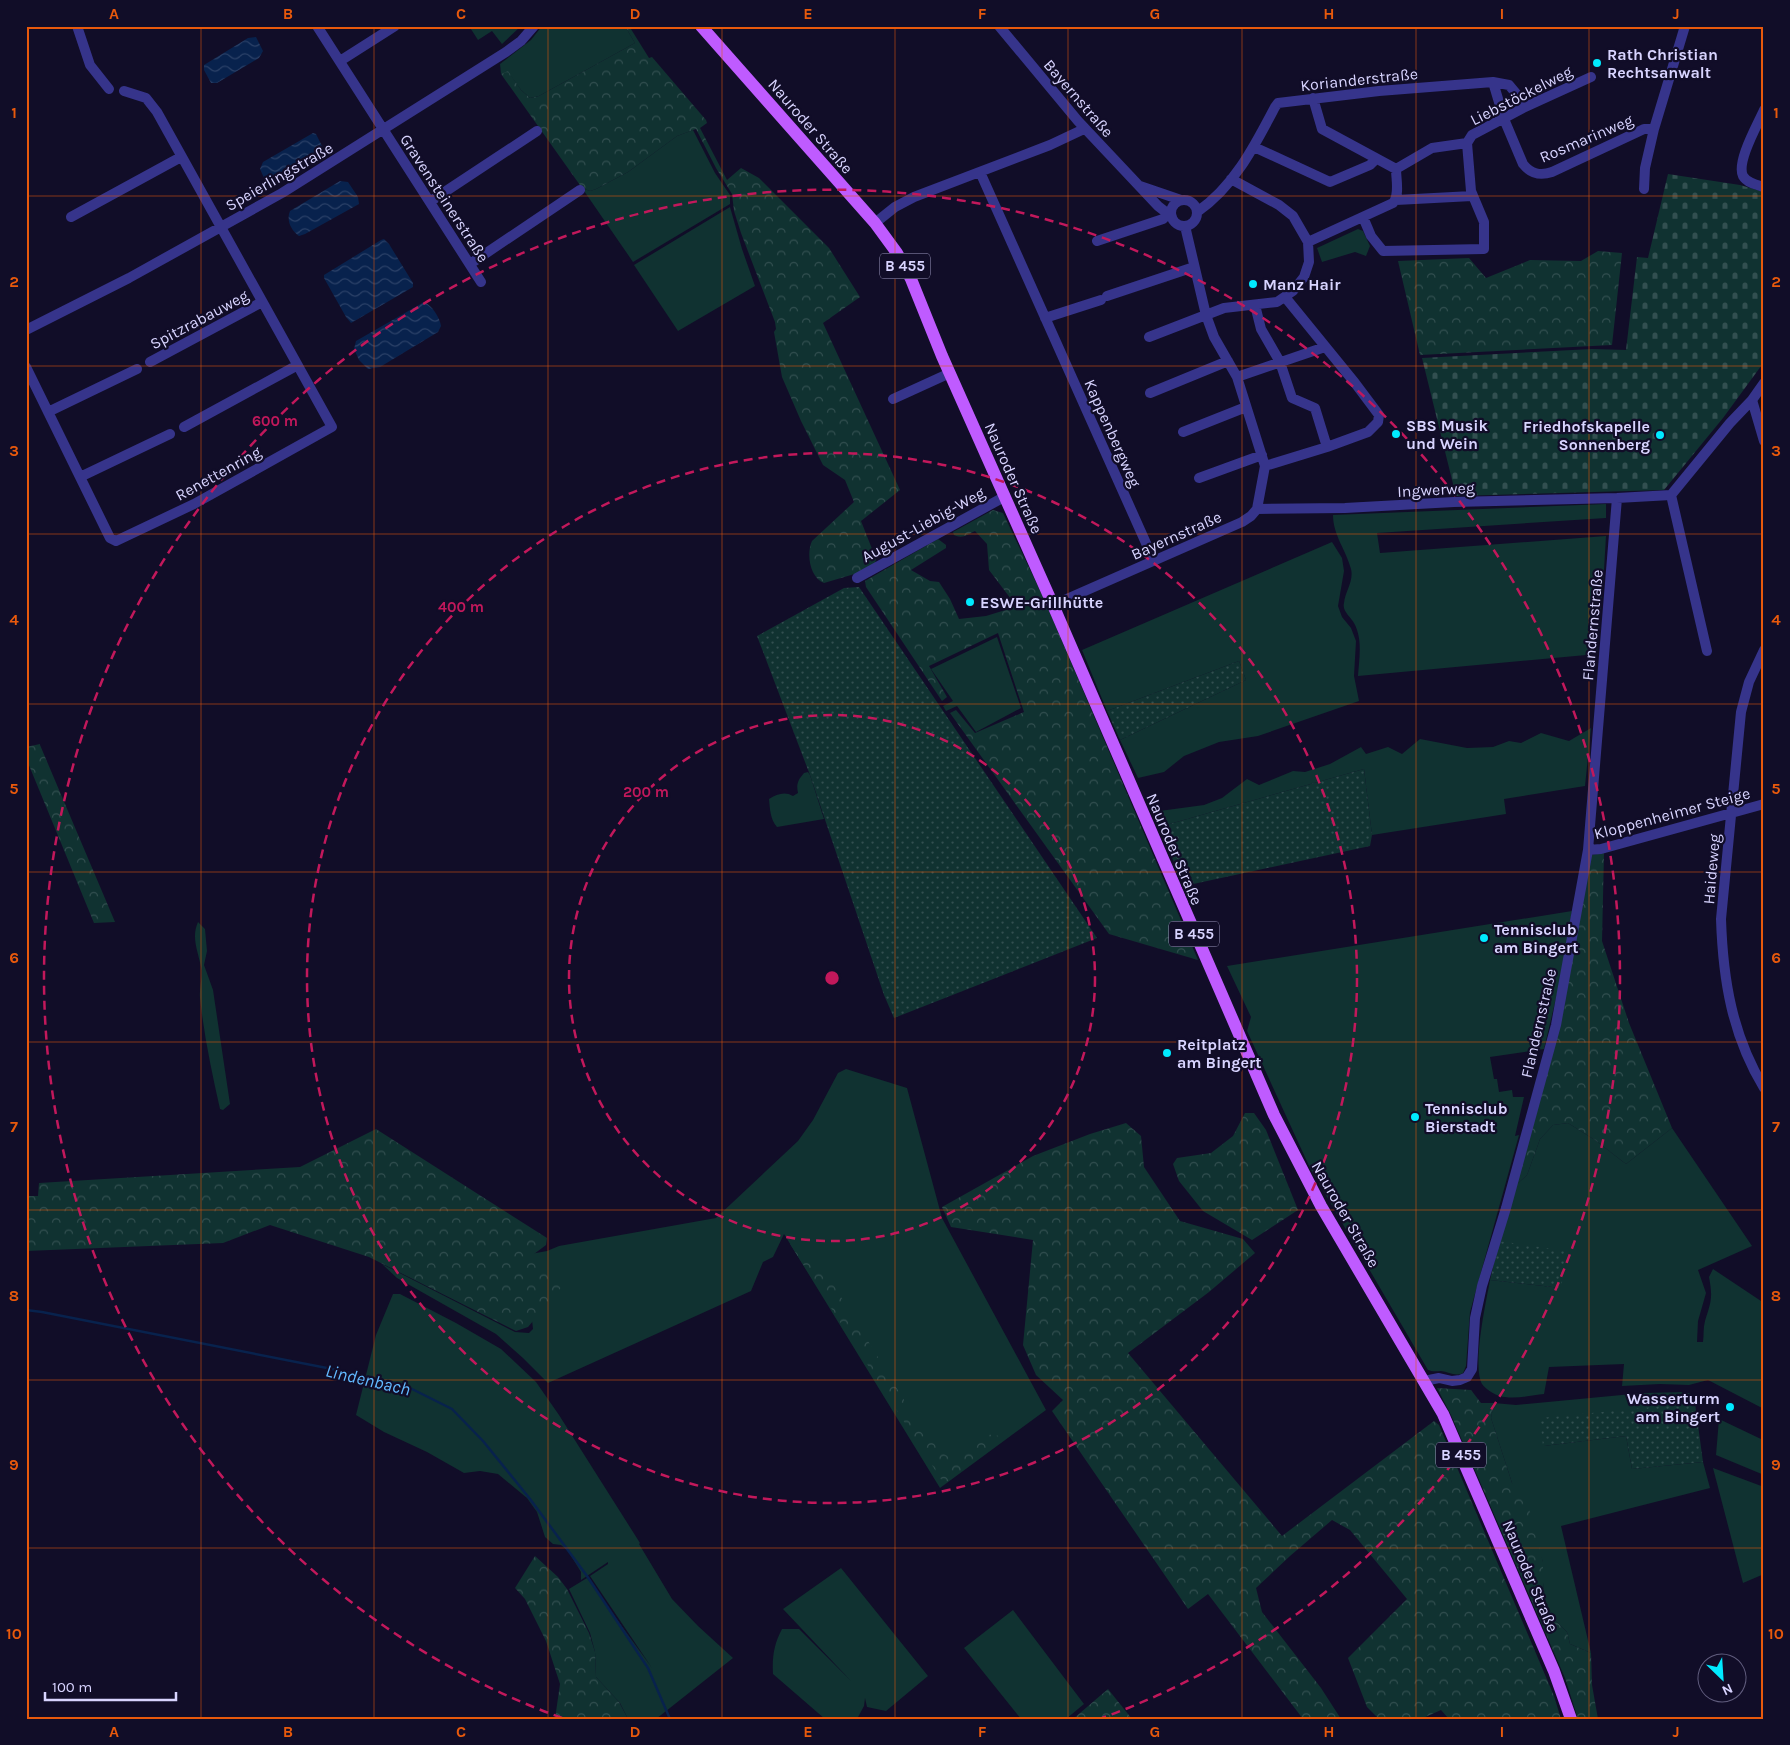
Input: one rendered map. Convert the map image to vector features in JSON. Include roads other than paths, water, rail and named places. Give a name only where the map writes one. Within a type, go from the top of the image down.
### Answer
[{"type":"main road","name":"Nauroder Straße","points":[[701,26],[875,223],[891,243],[904,265],[1278,1122],[1321,1206],[1443,1414],[1554,1671],[1571,1719]]},
{"type":"street","points":[[77,26],[90,64],[109,89]]},
{"type":"street","name":"Gravensteinerstraße","points":[[317,26],[431,201],[481,282]]},
{"type":"street","points":[[340,61],[394,26]]},
{"type":"street","name":"Speierlingstraße","points":[[26,330],[129,278],[315,174],[506,52],[521,41],[534,26]]},
{"type":"street","name":"Bayernstraße","points":[[999,26],[1084,129],[1170,215]]},
{"type":"street","points":[[1644,189],[1645,168],[1654,129],[1685,26]]},
{"type":"street","name":"Liebstöckelweg","points":[[1363,217],[1371,236],[1382,251],[1484,249],[1484,222],[1472,196],[1467,142],[1472,135],[1523,108],[1591,78]]},
{"type":"street","points":[[1504,119],[1494,82],[1509,85],[1518,96],[1523,108]]},
{"type":"street","name":"Korianderstraße","points":[[1198,212],[1215,198],[1242,167],[1274,107],[1278,103],[1409,88],[1494,82]]},
{"type":"street","name":"Renettenring","points":[[26,367],[110,538],[116,541],[194,504],[332,427],[296,366],[152,104],[138,94],[124,91]]},
{"type":"street","points":[[1313,98],[1322,129],[1396,169],[1396,200]]},
{"type":"street","points":[[1764,110],[1744,156],[1742,169],[1743,177],[1749,182],[1764,187]]},
{"type":"street","name":"Rosmarinweg","points":[[1504,119],[1528,170],[1544,175],[1644,129],[1654,129]]},
{"type":"street","points":[[875,223],[895,207],[914,197],[1050,145],[1084,129]]},
{"type":"street","points":[[431,201],[538,131]]},
{"type":"street","name":"Liebstöckelweg","points":[[1396,169],[1432,148],[1467,142]]},
{"type":"street","points":[[1254,147],[1330,182],[1370,165],[1376,159]]},
{"type":"street","points":[[71,217],[181,157]]},
{"type":"street","name":"Kappenbergweg","points":[[980,172],[1154,561]]},
{"type":"street","points":[[1149,337],[1234,306],[1277,302],[1299,285],[1304,277],[1309,262],[1308,242],[1293,216],[1279,205],[1231,179]]},
{"type":"street","name":"Bayernstraße","points":[[1140,186],[1181,200]]},
{"type":"street","points":[[470,264],[580,190]]},
{"type":"street","points":[[1308,242],[1396,200],[1472,196]]},
{"type":"street","points":[[1097,241],[1163,219],[1170,215],[1172,208],[1181,200],[1192,202],[1198,212],[1195,220],[1185,226],[1177,223],[1170,215]]},
{"type":"street","points":[[1185,226],[1206,315],[1214,336],[1237,377],[1265,466],[1256,508]]},
{"type":"street","points":[[1045,318],[1194,266]]},
{"type":"street","points":[[1265,466],[1328,447],[1368,432],[1378,422],[1379,415],[1285,297]]},
{"type":"street","name":"Spitzrabauweg","points":[[150,362],[262,302]]},
{"type":"street","points":[[1255,305],[1262,329],[1280,362],[1292,398],[1315,408],[1328,447]]},
{"type":"street","points":[[1237,377],[1325,348]]},
{"type":"street","points":[[1150,393],[1228,361]]},
{"type":"street","points":[[184,427],[296,366]]},
{"type":"street","points":[[48,412],[137,369]]},
{"type":"street","points":[[893,399],[950,373]]},
{"type":"street","points":[[1617,498],[1671,495],[1764,384]]},
{"type":"street","points":[[1752,400],[1764,441]]},
{"type":"street","points":[[1183,432],[1246,407]]},
{"type":"street","points":[[80,477],[170,434]]},
{"type":"street","points":[[1198,478],[1262,455]]},
{"type":"street","points":[[1671,495],[1707,651]]},
{"type":"street","name":"August-Liebig-Weg","points":[[858,578],[1004,497]]},
{"type":"street","name":"Ingwerweg","points":[[1256,508],[1344,508],[1454,502],[1617,498]]},
{"type":"street","name":"Flandernstraße","points":[[1424,1381],[1439,1378],[1452,1381],[1460,1380],[1468,1377],[1472,1369],[1475,1318],[1482,1286],[1506,1208],[1556,1025],[1588,850],[1617,498]]},
{"type":"street","name":"Bayernstraße","points":[[1053,605],[1242,522],[1251,516],[1256,508]]},
{"type":"street","name":"Haideweg","points":[[1764,650],[1749,682],[1741,712],[1721,919],[1722,953],[1726,985],[1738,1034],[1755,1073],[1764,1088]]},
{"type":"street","name":"Kloppenheimer Steige","points":[[1588,850],[1601,849],[1764,804]]},
{"type":"water","points":[[256,37],[263,51],[259,58],[217,83],[211,83],[204,70],[204,65],[248,38]]},
{"type":"water","points":[[313,133],[316,134],[323,148],[275,178],[270,180],[264,178],[260,169],[263,162]]},
{"type":"water","points":[[340,181],[348,182],[358,197],[359,204],[299,236],[290,225],[290,211]]},
{"type":"water","points":[[384,239],[413,283],[413,287],[351,323],[324,275]]},
{"type":"water","points":[[424,302],[433,309],[439,319],[441,326],[438,332],[380,367],[368,369],[359,360],[354,349],[356,341]]},
{"type":"waterway","name":"Lindenbach","points":[[26,1310],[332,1369],[406,1386],[452,1409],[483,1441],[530,1499],[587,1576],[648,1668],[670,1719]]},
{"type":"place","name":"Rath Christian Rechtsanwalt","points":[[1597,63]]},
{"type":"place","name":"Manz Hair","points":[[1253,284]]},
{"type":"place","name":"SBS Musik und Wein","points":[[1396,434]]},
{"type":"place","name":"Friedhofskapelle Sonnenberg","points":[[1660,435]]},
{"type":"place","name":"ESWE-Grillhütte","points":[[970,602]]},
{"type":"place","name":"Tennisclub am Bingert","points":[[1484,938]]},
{"type":"place","name":"Reitplatz am Bingert","points":[[1167,1053]]},
{"type":"place","name":"Tennisclub Bierstadt","points":[[1415,1117]]},
{"type":"place","name":"Wasserturm am Bingert","points":[[1730,1407]]}]
